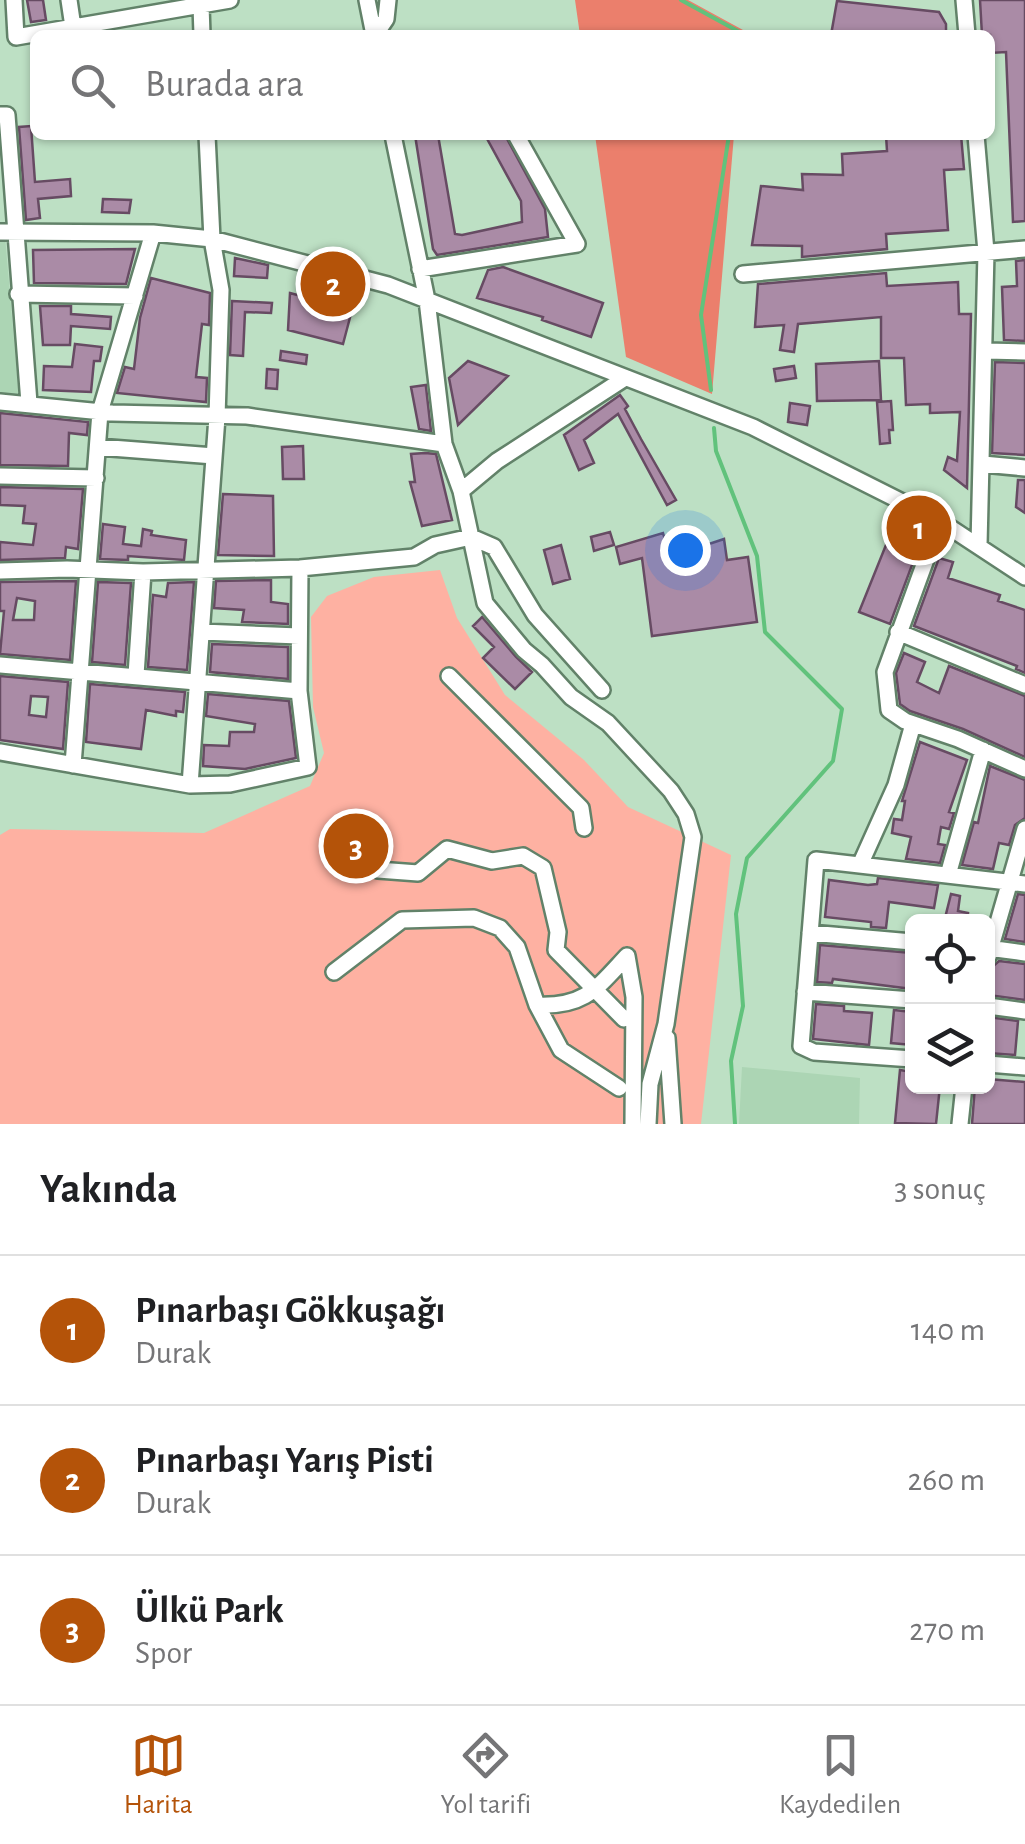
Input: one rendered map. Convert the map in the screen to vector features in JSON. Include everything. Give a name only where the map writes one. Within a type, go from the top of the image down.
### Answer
[{"type":"street","points":[[14,0],[16,37],[30,35]]},
{"type":"street","points":[[68,0],[74,27]]},
{"type":"street","points":[[57,30],[230,0]]},
{"type":"street","points":[[367,0],[374,30]]},
{"type":"street","points":[[378,30],[386,19],[388,0]]},
{"type":"street","points":[[964,0],[967,30]]},
{"type":"street","points":[[201,5],[202,30]]},
{"type":"street","points":[[0,115],[7,115],[7,232],[18,294],[28,403]]},
{"type":"street","points":[[190,785],[217,417],[221,290],[212,240],[207,140]]},
{"type":"street","points":[[394,140],[426,300],[444,444],[461,491],[485,604],[524,650],[571,697],[608,723],[671,791],[686,814],[692,837],[666,1024],[650,1084],[648,1124]]},
{"type":"street","points":[[420,269],[577,244],[519,140]]},
{"type":"street","points":[[976,140],[986,252],[979,546]]},
{"type":"street","points":[[7,232],[153,233],[212,240],[388,285],[753,427],[940,522],[1025,576]]},
{"type":"street","points":[[73,765],[100,412],[153,233]]},
{"type":"street","points":[[744,274],[1025,249]]},
{"type":"street","points":[[18,294],[135,296]]},
{"type":"street","points":[[986,351],[1025,352]]},
{"type":"street","points":[[461,491],[497,461],[625,378]]},
{"type":"street","points":[[0,402],[100,412],[247,416],[444,444]]},
{"type":"street","points":[[98,448],[214,456]]},
{"type":"street","points":[[983,464],[1025,468]]},
{"type":"street","points":[[0,476],[96,478]]},
{"type":"street","points":[[940,522],[885,672],[889,710],[913,724],[1025,769]]},
{"type":"street","points":[[0,571],[300,568],[414,557],[435,545],[471,537],[494,547],[535,615],[602,690]]},
{"type":"street","points":[[0,752],[190,785],[230,784],[308,767],[298,692],[300,568]]},
{"type":"street","points":[[136,676],[144,572]]},
{"type":"street","points":[[202,632],[299,636]]},
{"type":"street","points":[[898,632],[1025,685]]},
{"type":"street","points":[[0,665],[298,692]]},
{"type":"street","points":[[449,676],[581,808],[584,828]]},
{"type":"street","points":[[860,865],[896,785],[913,724]]},
{"type":"street","points":[[948,875],[983,750]]},
{"type":"street","points":[[995,935],[1017,883],[1025,828]]},
{"type":"street","points":[[356,861],[378,870],[418,873],[447,849],[492,860],[523,856],[542,868],[558,932],[556,950],[624,1018]]},
{"type":"street","points":[[905,1058],[814,1052],[801,1046],[816,860],[1017,883]]},
{"type":"street","points":[[334,972],[402,920],[474,918],[500,928],[516,947],[538,1005],[562,1050],[619,1088]]},
{"type":"street","points":[[810,933],[905,941]]},
{"type":"street","points":[[995,951],[1025,952]]},
{"type":"street","points":[[538,1005],[562,1006],[594,992],[627,956],[634,997],[633,1124]]},
{"type":"street","points":[[805,992],[905,999]]},
{"type":"street","points":[[995,1007],[1025,1011]]},
{"type":"street","points":[[666,1024],[673,1124]]},
{"type":"street","points":[[995,1064],[1025,1066]]},
{"type":"street","points":[[960,1124],[963,1094]]},
{"type":"shaded area","points":[[575,0],[688,0],[743,30],[579,30]]},
{"type":"shaded area","points":[[596,140],[734,140],[712,394],[626,357]]},
{"type":"shaded area","points":[[5,236],[19,399],[0,398],[0,237]]},
{"type":"shaded area","points":[[440,570],[457,618],[505,695],[584,760],[628,807],[731,855],[701,1124],[0,1124],[0,835],[10,829],[204,833],[310,786],[324,753],[313,707],[311,617],[327,596],[374,577]]},
{"type":"shaded area","points":[[742,1067],[860,1078],[859,1124],[739,1124]]},
{"type":"building","points":[[27,0],[43,0],[46,20],[31,22]]},
{"type":"building","points":[[980,0],[1025,0],[1025,221],[1013,222],[1006,52],[995,53],[995,30],[982,30]]},
{"type":"building","points":[[837,1],[939,12],[946,24],[946,30],[832,30]]},
{"type":"building","points":[[30,126],[35,182],[70,179],[71,196],[38,199],[40,218],[26,220],[19,127]]},
{"type":"building","points":[[416,140],[439,140],[455,234],[462,235],[522,222],[521,201],[488,140],[508,140],[545,209],[548,237],[437,255]]},
{"type":"building","points":[[886,140],[961,140],[964,169],[944,170],[948,230],[886,234],[887,249],[802,257],[802,246],[752,245],[761,186],[803,190],[802,174],[843,175],[842,154],[887,151]]},
{"type":"building","points":[[103,199],[131,200],[129,213],[102,212]]},
{"type":"building","points":[[135,249],[126,284],[34,283],[33,250]]},
{"type":"building","points":[[235,258],[268,265],[267,278],[234,276]]},
{"type":"building","points":[[1025,260],[1025,341],[1004,340],[1002,287],[1017,286],[1016,261]]},
{"type":"building","points":[[503,267],[603,303],[591,337],[542,320],[543,317],[477,298],[488,270]]},
{"type":"building","points":[[886,273],[887,286],[958,282],[959,314],[971,314],[967,488],[944,470],[948,457],[957,461],[960,412],[930,413],[930,404],[906,405],[904,358],[881,358],[881,317],[798,324],[794,352],[780,350],[784,325],[755,327],[758,284]]},
{"type":"building","points":[[151,278],[210,293],[209,325],[202,324],[196,377],[207,378],[206,402],[117,393],[125,367],[134,369],[140,318]]},
{"type":"building","points":[[290,293],[352,310],[343,344],[288,330]]},
{"type":"building","points":[[232,301],[272,303],[271,313],[245,312],[243,356],[230,355]]},
{"type":"building","points":[[40,306],[71,306],[71,314],[111,317],[110,329],[71,326],[70,345],[43,345]]},
{"type":"building","points":[[75,344],[102,347],[100,361],[94,361],[91,392],[43,390],[44,366],[72,367]]},
{"type":"building","points":[[281,351],[307,355],[306,364],[280,360]]},
{"type":"building","points":[[468,361],[508,376],[458,425],[449,378]]},
{"type":"building","points":[[879,361],[881,400],[817,401],[816,364]]},
{"type":"building","points":[[995,362],[1025,363],[1025,455],[992,453]]},
{"type":"building","points":[[794,366],[796,378],[776,381],[774,369]]},
{"type":"building","points":[[267,369],[278,370],[277,389],[266,388]]},
{"type":"building","points":[[426,385],[431,431],[419,429],[411,387]]},
{"type":"building","points":[[620,395],[676,500],[667,505],[618,414],[584,440],[594,463],[579,470],[564,435]]},
{"type":"building","points":[[891,401],[890,443],[880,444],[877,402]]},
{"type":"building","points":[[790,403],[810,406],[807,425],[788,422]]},
{"type":"building","points":[[0,413],[88,422],[87,435],[69,433],[68,466],[0,465]]},
{"type":"building","points":[[303,446],[304,479],[283,479],[282,447]]},
{"type":"building","points":[[411,454],[436,454],[452,520],[422,526],[410,482],[415,482]]},
{"type":"building","points":[[1018,480],[1025,480],[1025,513],[1016,507]]},
{"type":"building","points":[[0,487],[83,489],[78,549],[66,547],[65,558],[0,560],[0,542],[33,545],[36,524],[23,523],[25,506],[0,505]]},
{"type":"building","points":[[223,494],[273,496],[274,556],[218,555]]},
{"type":"building","points":[[103,524],[125,527],[123,544],[141,546],[143,529],[152,531],[151,535],[186,540],[184,560],[128,556],[128,560],[100,559]]},
{"type":"building","points":[[894,525],[921,541],[890,624],[859,612]]},
{"type":"building","points":[[610,532],[614,545],[594,551],[591,537]]},
{"type":"building","points":[[663,533],[670,557],[724,539],[727,560],[748,557],[757,622],[652,636],[642,558],[620,564],[616,547]]},
{"type":"building","points":[[561,545],[570,579],[553,584],[544,550]]},
{"type":"building","points":[[939,558],[953,562],[948,578],[1000,595],[998,601],[1025,610],[1025,673],[1017,666],[914,626]]},
{"type":"building","points":[[271,580],[271,602],[288,604],[288,624],[242,622],[244,610],[214,608],[216,581]]},
{"type":"building","points":[[76,581],[70,660],[0,654],[4,611],[0,611],[0,582]],"holes":[[[17,598],[35,601],[34,620],[13,620]]]},
{"type":"building","points":[[98,582],[131,583],[125,665],[92,662]]},
{"type":"building","points":[[194,582],[187,670],[148,667],[153,595],[166,597],[168,583]]},
{"type":"building","points":[[482,617],[532,672],[515,689],[483,658],[494,647],[473,626]]},
{"type":"building","points":[[212,644],[288,647],[288,679],[210,672]]},
{"type":"building","points":[[904,653],[925,662],[917,682],[939,693],[949,666],[1025,696],[1025,757],[900,704],[896,673]]},
{"type":"building","points":[[0,676],[68,682],[63,749],[0,740]],"holes":[[[31,696],[48,697],[46,717],[29,715]]]},
{"type":"building","points":[[90,684],[185,692],[183,712],[176,711],[176,716],[146,710],[141,749],[86,742]]},
{"type":"building","points":[[208,694],[289,701],[296,758],[245,769],[203,766],[204,745],[229,746],[230,732],[254,732],[255,724],[206,716]]},
{"type":"building","points":[[920,742],[967,760],[949,812],[954,813],[949,829],[941,827],[938,844],[945,845],[940,863],[906,859],[911,837],[892,833],[894,819],[902,820],[902,801]]},
{"type":"building","points":[[990,766],[1025,780],[1025,818],[1015,825],[1009,845],[999,843],[993,869],[962,865],[974,822],[978,823]]},
{"type":"building","points":[[878,878],[938,885],[934,908],[889,902],[886,928],[871,927],[871,922],[825,917],[829,880],[868,885],[877,884]]},
{"type":"building","points":[[951,894],[960,896],[958,911],[968,914],[946,914]]},
{"type":"building","points":[[1018,894],[1025,895],[1025,942],[1005,939]]},
{"type":"building","points":[[820,945],[905,952],[905,988],[833,979],[832,983],[817,982]]},
{"type":"building","points":[[999,961],[1025,964],[1025,1000],[995,996],[995,964]]},
{"type":"building","points":[[816,1004],[872,1013],[869,1045],[813,1039]]},
{"type":"building","points":[[894,1010],[905,1011],[905,1044],[891,1043]]},
{"type":"building","points":[[995,1018],[1018,1021],[1015,1055],[995,1054]]},
{"type":"building","points":[[900,1070],[905,1071],[905,1094],[939,1094],[936,1124],[895,1123]]},
{"type":"building","points":[[995,1080],[1025,1082],[1025,1124],[972,1124],[974,1094],[995,1094]]},
{"type":"waterway","points":[[681,0],[736,30]]},
{"type":"waterway","points":[[711,390],[701,315],[728,140]]},
{"type":"waterway","points":[[714,428],[716,451],[757,556],[765,632],[842,709],[833,761],[747,858],[736,914],[743,1006],[731,1061],[735,1124]]},
{"type":"place","name":"Pınarbaşı Yarış Pisti","points":[[333,284]]},
{"type":"place","name":"Pınarbaşı Gökkuşağı","points":[[919,528]]},
{"type":"place","name":"Ülkü Park","points":[[356,846]]}]
